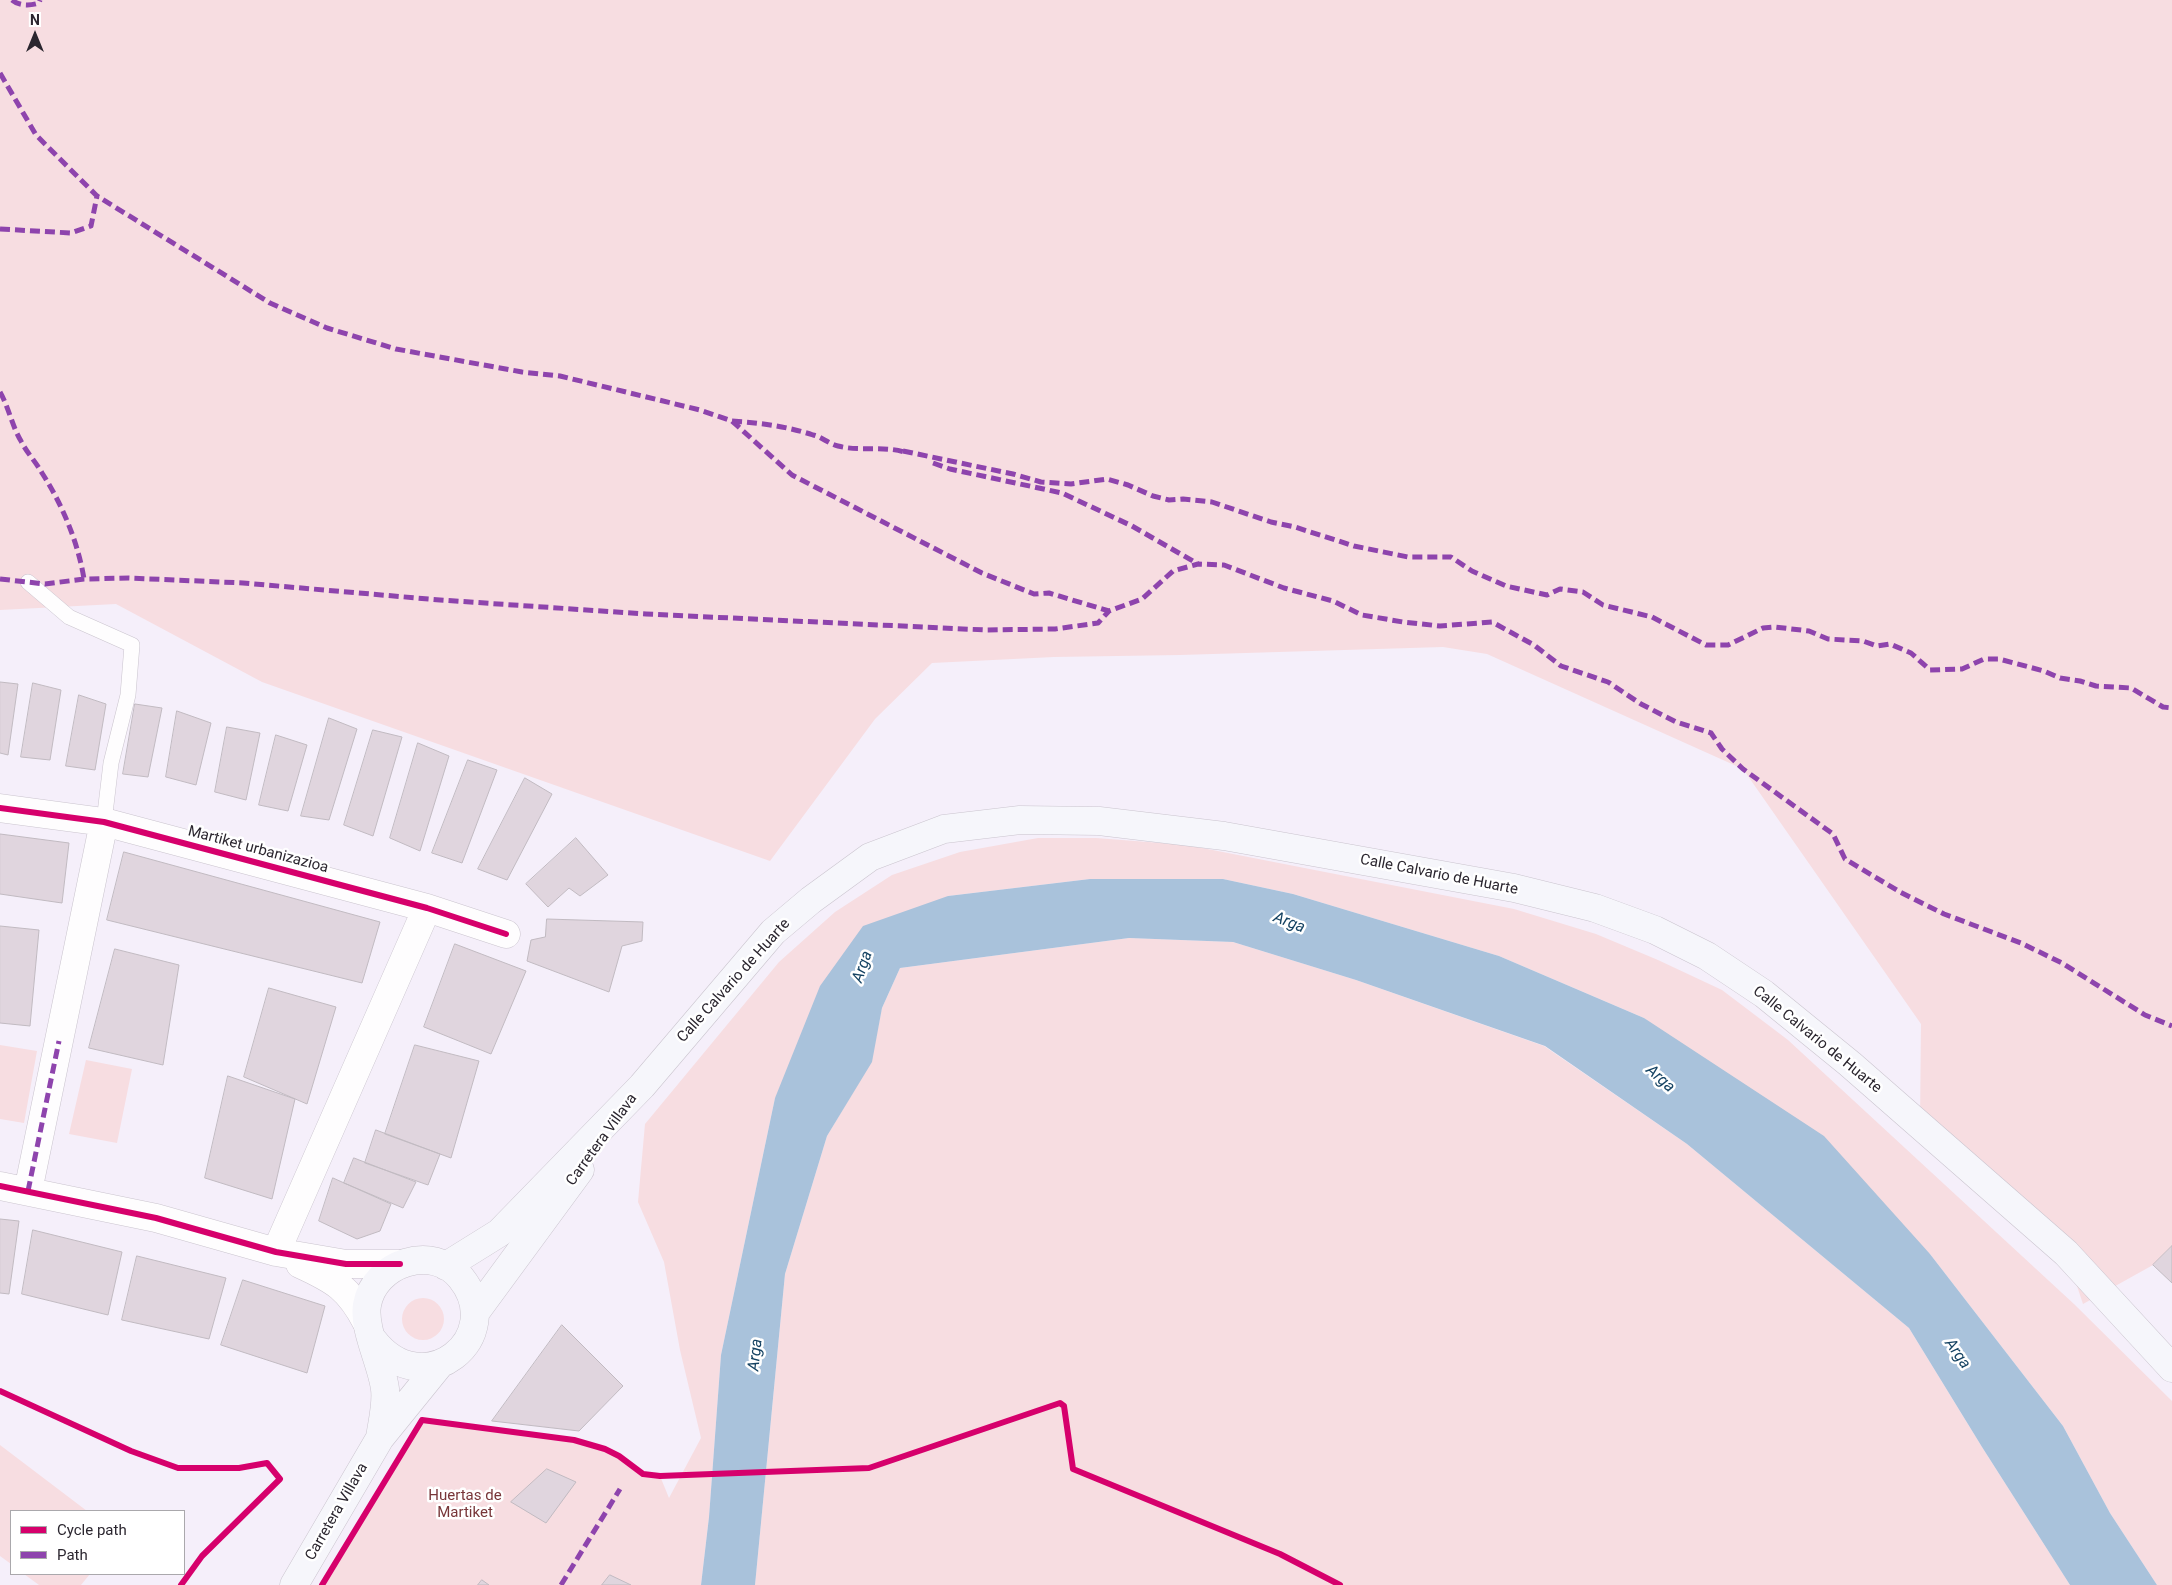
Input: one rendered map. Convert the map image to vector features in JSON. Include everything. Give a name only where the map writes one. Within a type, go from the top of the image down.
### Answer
[{"type":"main road","name":"Calle Calvario de Huarte","points":[[642,1086],[773,932],[811,900],[870,857],[944,829],[1020,820],[1099,821],[1224,836],[1392,865],[1514,888],[1595,908],[1655,930],[1707,956],[1764,994],[1850,1064],[2066,1253],[2172,1368]]},
{"type":"main road","name":"Carretera Villava","points":[[446,1266],[499,1233],[642,1086]]},
{"type":"main road","name":"Carretera Villava","points":[[475,1313],[642,1086]]},
{"type":"main road","name":"Carretera Villava","points":[[370,1332],[382,1352],[395,1361],[409,1367],[425,1368],[440,1364],[454,1356],[466,1344],[473,1330],[475,1313],[473,1299],[467,1285],[458,1274],[446,1266],[431,1260],[415,1260],[400,1264],[384,1273],[373,1288],[367,1305],[370,1332],[386,1390],[380,1438]]},
{"type":"main road","name":"Carretera Villava","points":[[294,1585],[380,1438],[440,1364]]},
{"type":"street","name":"Martiket urbanizazioa","points":[[0,808],[104,822],[427,908],[506,934]]},
{"type":"street","points":[[28,1191],[104,822]]},
{"type":"street","points":[[276,1252],[427,908]]},
{"type":"street","points":[[0,1186],[156,1218],[276,1252],[346,1264],[400,1264]]},
{"type":"street","points":[[276,1252],[330,1278],[355,1301],[370,1332]]},
{"type":"lane","points":[[28,582],[69,617],[132,645],[128,695],[111,763],[104,822]]},
{"type":"path","points":[[431,1421],[574,1440],[612,1453],[643,1474],[660,1476],[794,1472]]},
{"type":"green space","points":[[0,0],[2172,0],[2172,1246],[2153,1265],[2083,1304],[2066,1253],[1920,1125],[1921,1024],[1743,769],[1487,654],[1443,647],[1054,657],[932,663],[875,719],[770,861],[262,682],[116,604],[0,610]]},
{"type":"green space","name":"Huertas de Martiket","points":[[1038,838],[1096,838],[1187,845],[1514,909],[1596,934],[1722,990],[1788,1040],[2074,1304],[2172,1401],[2172,1585],[2157,1585],[2110,1513],[2063,1426],[1930,1254],[1644,1018],[1499,956],[1293,894],[1223,879],[1090,879],[948,896],[775,1098],[721,1355],[709,1517],[701,1585],[322,1585],[422,1420],[527,1431],[603,1449],[624,1459],[644,1473],[660,1476],[669,1498],[701,1438],[680,1350],[664,1262],[638,1202],[645,1124],[779,962],[835,912],[892,875],[960,852]]},
{"type":"green space","points":[[1129,938],[1233,942],[1356,980],[1544,1046],[1687,1144],[1909,1328],[2070,1585],[755,1585],[785,1274],[827,1136],[871,1062],[882,1008],[900,968]]},
{"type":"green space","points":[[0,1045],[37,1051],[24,1123],[0,1119]]},
{"type":"green space","points":[[86,1060],[132,1069],[117,1143],[69,1134]]},
{"type":"green space","points":[[423,1298],[438,1304],[444,1319],[438,1334],[423,1340],[408,1334],[402,1319],[408,1304]]},
{"type":"green space","points":[[0,1445],[86,1510],[10,1510],[10,1563],[0,1556]]},
{"type":"green space","points":[[25,1575],[89,1575],[81,1585],[39,1585]]},
{"type":"water","name":"Arga","points":[[1090,879],[1223,879],[1293,894],[1499,956],[1644,1018],[1824,1136],[1930,1254],[2063,1426],[2110,1513],[2157,1585],[2070,1585],[1909,1328],[1687,1144],[1545,1046],[1356,980],[1233,942],[1129,938],[900,968],[882,1008],[872,1062],[827,1136],[785,1274],[755,1585],[701,1585],[709,1517],[721,1355],[775,1098],[820,986],[863,926],[948,896]]},
{"type":"building","points":[[0,682],[18,684],[8,755],[0,753]]},
{"type":"building","points":[[33,683],[61,690],[50,760],[21,757]]},
{"type":"building","points":[[79,695],[106,704],[95,770],[66,766]]},
{"type":"building","points":[[135,704],[162,708],[148,777],[123,774]]},
{"type":"building","points":[[177,711],[211,723],[196,785],[166,777]]},
{"type":"building","points":[[329,718],[357,729],[329,820],[301,816]]},
{"type":"building","points":[[227,727],[260,733],[246,800],[215,792]]},
{"type":"building","points":[[373,730],[402,737],[373,836],[344,825]]},
{"type":"building","points":[[276,735],[307,745],[288,811],[259,805]]},
{"type":"building","points":[[418,743],[449,756],[420,851],[390,838]]},
{"type":"building","points":[[468,760],[497,770],[462,863],[432,853]]},
{"type":"building","points":[[525,778],[552,794],[507,880],[478,869]]},
{"type":"building","points":[[0,834],[69,843],[62,903],[0,894]]},
{"type":"building","points":[[576,838],[608,875],[580,896],[569,888],[548,907],[526,884]]},
{"type":"building","points":[[124,852],[380,922],[362,983],[107,920]]},
{"type":"building","points":[[547,919],[643,922],[642,941],[622,946],[609,992],[527,961],[531,940],[545,937]]},
{"type":"building","points":[[0,926],[39,930],[30,1026],[0,1023]]},
{"type":"building","points":[[455,944],[526,971],[491,1054],[424,1027]]},
{"type":"building","points":[[115,949],[179,965],[163,1065],[89,1048]]},
{"type":"building","points":[[269,988],[336,1007],[307,1104],[244,1077]]},
{"type":"building","points":[[415,1045],[479,1061],[451,1158],[385,1134]]},
{"type":"building","points":[[228,1076],[295,1099],[272,1199],[205,1178]]},
{"type":"building","points":[[376,1130],[440,1154],[428,1185],[365,1163]]},
{"type":"building","points":[[354,1158],[416,1182],[403,1208],[344,1183]]},
{"type":"building","points":[[333,1178],[391,1204],[380,1231],[357,1239],[319,1221]]},
{"type":"building","points":[[0,1219],[19,1221],[9,1294],[0,1293]]},
{"type":"building","points":[[33,1230],[122,1252],[108,1315],[22,1294]]},
{"type":"building","points":[[2172,1246],[2172,1283],[2153,1265]]},
{"type":"building","points":[[137,1256],[226,1278],[209,1339],[122,1320]]},
{"type":"building","points":[[243,1280],[325,1306],[307,1373],[221,1345]]},
{"type":"building","points":[[562,1325],[623,1386],[579,1431],[492,1421]]},
{"type":"building","points":[[547,1469],[576,1482],[546,1523],[511,1502]]},
{"type":"building","points":[[610,1575],[631,1585],[602,1585]]},
{"type":"building","points":[[482,1580],[489,1585],[478,1585]]},
{"type":"marked path","points":[[12,0],[28,5],[39,3],[40,0]]},
{"type":"marked path","points":[[0,73],[36,135],[97,196],[270,303],[327,328],[396,349],[522,372],[560,376],[700,410],[732,421],[792,475],[982,573],[1034,594],[1049,593],[1109,611],[1142,599],[1173,571],[1198,564],[1224,565],[1284,588],[1333,601],[1362,615],[1440,626],[1492,622],[1534,645],[1561,666],[1608,682],[1641,704],[1676,722],[1711,733],[1722,749],[1743,769],[1833,834],[1845,859],[1900,892],[1944,914],[2021,943],[2062,963],[2145,1015],[2172,1026]]},
{"type":"marked path","points":[[0,229],[71,233],[91,226],[97,196]]},
{"type":"marked path","points":[[0,392],[18,435],[40,469],[62,510],[78,551],[84,579]]},
{"type":"marked path","points":[[732,421],[793,429],[847,448],[891,449],[907,453]]},
{"type":"marked path","points":[[903,451],[1013,474],[1041,482],[1071,484],[1107,479],[1169,500],[1183,499],[1212,502],[1271,522],[1295,527],[1354,546],[1408,557],[1451,557],[1472,571],[1506,586],[1547,595],[1560,589],[1583,592],[1603,605],[1652,617],[1706,645],[1728,645],[1763,628],[1775,627],[1809,631],[1828,639],[1863,641],[1877,646],[1890,644],[1911,653],[1930,670],[1962,669],[1984,659],[1999,659],[2044,671],[2060,678],[2096,686],[2131,688],[2163,707],[2172,708]]},
{"type":"marked path","points":[[933,463],[950,469],[1062,493],[1132,526],[1198,564]]},
{"type":"marked path","points":[[0,579],[45,584],[84,579],[129,578],[243,583],[440,600],[646,614],[986,630],[1055,629],[1098,623],[1109,611]]},
{"type":"marked path","points":[[28,1191],[59,1041]]},
{"type":"marked path","points":[[561,1585],[620,1489]]},
{"type":"cycle path","points":[[0,808],[104,822],[427,908],[506,934]]},
{"type":"cycle path","points":[[0,1186],[156,1218],[276,1252],[346,1264],[400,1264]]},
{"type":"cycle path","points":[[0,1391],[131,1451],[178,1468],[239,1468],[267,1463],[280,1479],[202,1556],[181,1585]]},
{"type":"cycle path","points":[[322,1585],[422,1420],[574,1440],[605,1449],[619,1456],[643,1474],[660,1476],[869,1468],[1060,1403],[1064,1406],[1073,1469],[1280,1554],[1340,1585]]}]
